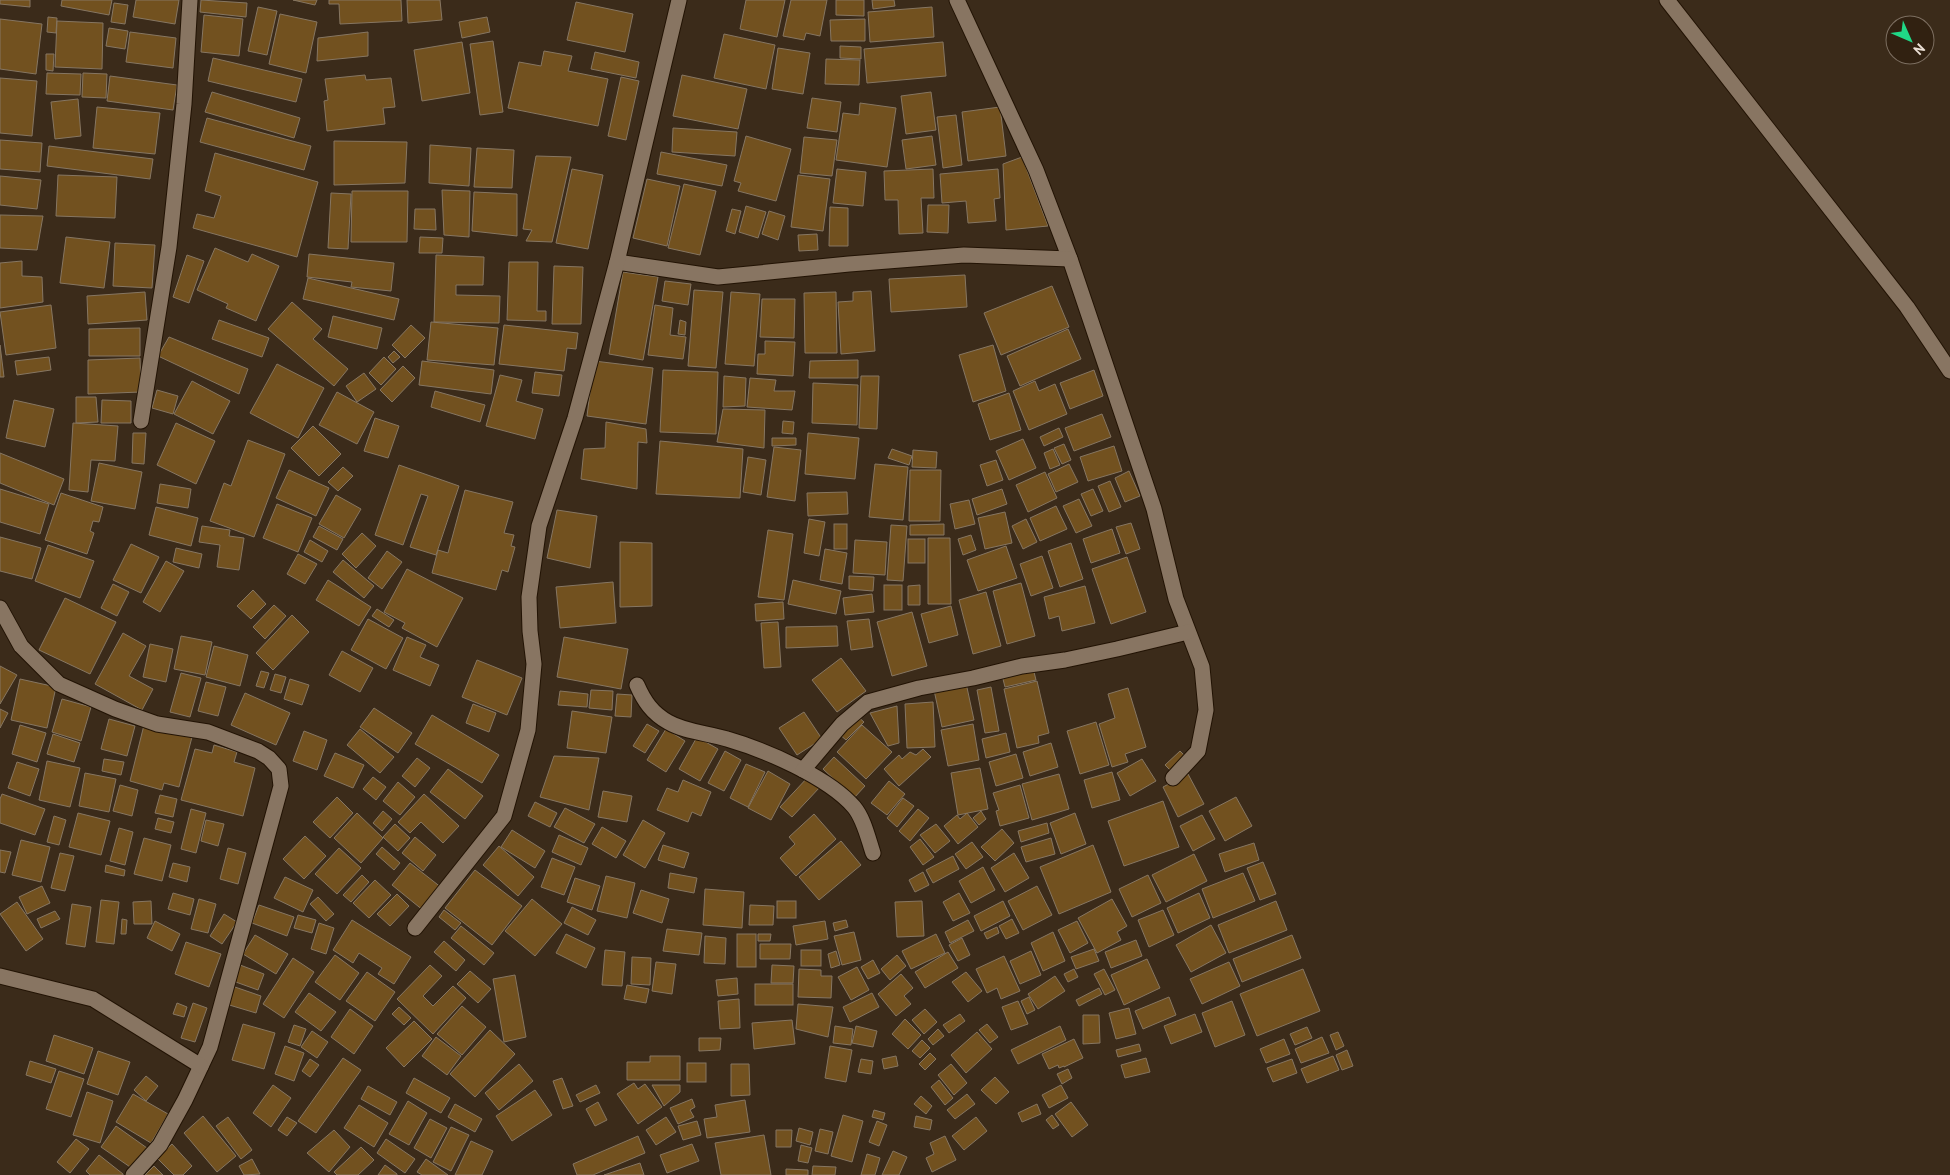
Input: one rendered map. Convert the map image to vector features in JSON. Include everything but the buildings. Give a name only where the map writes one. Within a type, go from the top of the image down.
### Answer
[{"type":"street","points":[[141,421],[170,247],[184,104],[190,0]]},
{"type":"street","points":[[415,928],[504,816],[528,730],[534,664],[530,631],[529,596],[539,526],[575,418],[617,262],[679,0]]},
{"type":"street","points":[[956,0],[1036,170],[1070,258],[1154,509],[1176,598],[1202,667],[1206,710],[1198,751],[1173,778]]},
{"type":"street","points":[[1668,0],[1907,307],[1950,371]]},
{"type":"street","points":[[617,262],[718,277],[964,254],[1070,258]]},
{"type":"street","points":[[0,608],[21,646],[59,684],[115,709],[157,724],[208,732],[258,751],[269,758],[279,770],[281,786],[210,1047],[185,1100],[160,1145],[133,1175]]},
{"type":"street","points":[[803,770],[842,724],[868,702],[918,688],[973,678],[1022,666],[1065,660],[1188,632]]},
{"type":"street","points":[[637,685],[645,702],[656,714],[670,724],[727,738],[803,770],[843,796],[855,809],[874,853]]},
{"type":"street","points":[[0,976],[93,1000],[201,1066]]}]
